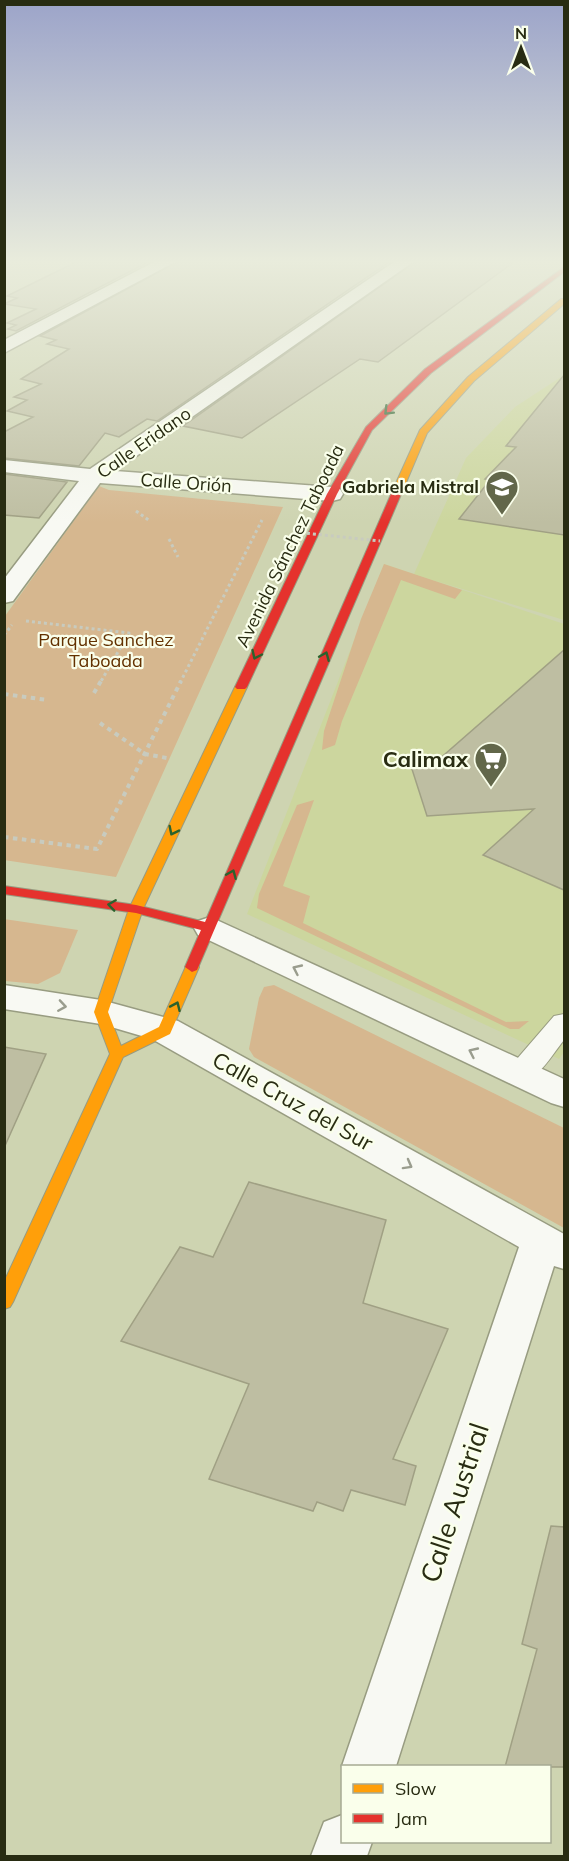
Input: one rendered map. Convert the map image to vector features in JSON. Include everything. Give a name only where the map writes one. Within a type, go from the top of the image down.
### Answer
[{"type":"main road","name":"Avenida Sánchez Taboada","points":[[100,1011],[136,909],[332,494],[369,429],[428,371],[458,349]]},
{"type":"main road","points":[[4,1302],[117,1054],[165,1030],[423,432],[471,379],[507,349]]},
{"type":"main road","points":[[4,890],[136,909],[210,928]]},
{"type":"main road","points":[[100,1011],[117,1054]]},
{"type":"street","name":"Calle Eridano","points":[[4,596],[94,476],[279,349]]},
{"type":"street","name":"Calle Orión","points":[[4,466],[94,476],[332,494]]},
{"type":"street","points":[[210,928],[564,1094]]},
{"type":"street","name":"Calle Cruz del Sur","points":[[4,997],[100,1011],[165,1030],[553,1246]]},
{"type":"street","name":"Calle Austrial","points":[[370,1765],[553,1246]]},
{"type":"lane","points":[[520,1074],[564,1023]]},
{"type":"path","points":[[4,837],[97,849],[263,517]]},
{"type":"path","points":[[295,532],[380,541]]},
{"type":"path","points":[[169,539],[178,557]]},
{"type":"path","points":[[15,620],[129,633],[94,693]]},
{"type":"path","points":[[4,694],[47,700]]},
{"type":"path","points":[[99,723],[145,754],[205,765]]},
{"type":"shaded area","points":[[564,375],[564,620],[433,580],[564,624],[564,1052],[559,1059],[247,914],[384,564],[414,574],[466,458],[515,407]]},
{"type":"green space","name":"Parque Sanchez Taboada","points":[[99,486],[109,490],[283,507],[116,877],[4,860],[5,616]]},
{"type":"green space","points":[[384,564],[462,590],[455,599],[401,580],[342,721],[335,745],[322,750],[324,731],[361,619]]},
{"type":"green space","points":[[314,800],[283,886],[310,896],[303,923],[506,1022],[529,1021],[519,1029],[510,1029],[257,908],[259,894],[297,805]]},
{"type":"green space","points":[[4,919],[78,930],[60,973],[38,984],[5,981]]},
{"type":"green space","points":[[274,985],[564,1128],[564,1228],[254,1057],[249,1049],[259,998],[264,987]]},
{"type":"building","points":[[69,349],[262,349],[157,421],[147,419],[119,437],[105,433],[79,466],[4,458],[4,432],[33,417],[7,411],[27,400],[14,397],[41,384],[21,379]]},
{"type":"building","points":[[292,349],[396,349],[378,362],[360,359],[242,438],[183,426]]},
{"type":"building","points":[[564,375],[564,535],[459,519],[490,480],[485,479],[516,447],[506,446]]},
{"type":"building","points":[[4,474],[67,482],[39,518],[4,515]]},
{"type":"building","name":"Calimax","points":[[564,650],[564,890],[483,855],[534,809],[427,816],[410,763],[437,761]]},
{"type":"building","points":[[4,1047],[46,1054],[4,1148]]},
{"type":"building","points":[[249,1182],[386,1220],[363,1303],[448,1329],[393,1459],[416,1466],[405,1505],[351,1490],[343,1511],[317,1502],[313,1511],[209,1479],[249,1384],[121,1341],[180,1247],[213,1257]]},
{"type":"building","points":[[551,1526],[564,1527],[564,1767],[506,1765],[537,1649],[522,1644]]},
{"type":"traffic: slow","points":[[397,492],[423,432],[471,379],[507,349]]},
{"type":"traffic: slow","points":[[117,1054],[101,1012],[136,909],[241,687]]},
{"type":"traffic: slow","points":[[4,1302],[117,1054],[165,1030],[192,967]]},
{"type":"traffic: jam","points":[[241,687],[332,494],[369,429],[428,371],[458,349]]},
{"type":"traffic: jam","points":[[192,967],[397,492]]},
{"type":"traffic: jam","points":[[4,890],[136,909],[210,928]]},
{"type":"place","name":"Gabriela Mistral","points":[[502,516]]},
{"type":"place","name":"Calimax","points":[[491,788]]}]
